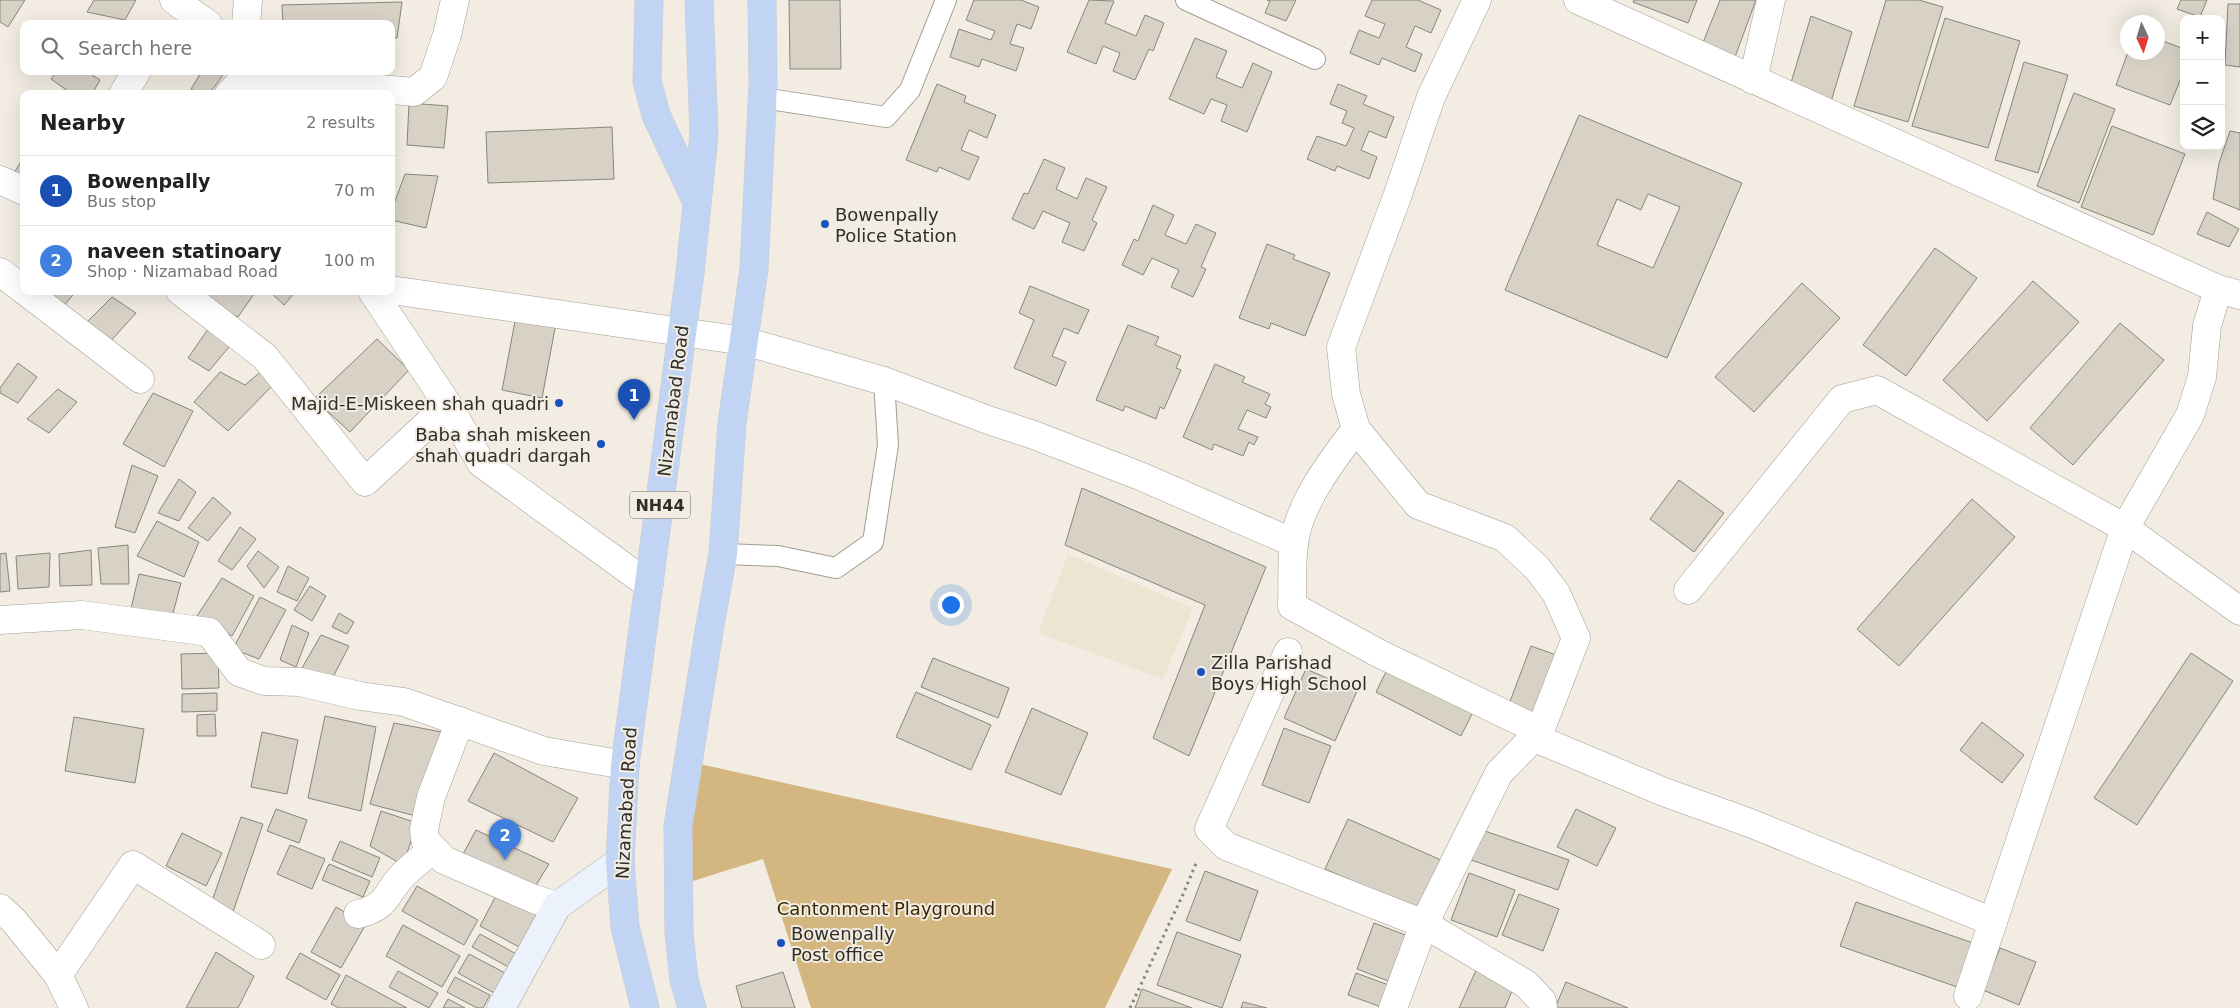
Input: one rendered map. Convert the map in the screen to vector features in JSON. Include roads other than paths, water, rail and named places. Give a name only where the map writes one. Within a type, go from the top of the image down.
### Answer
[{"type":"highway","points":[[649,0],[647,81],[656,116],[697,203]]},
{"type":"highway","name":"Nizamabad Road","points":[[645,1008],[625,927],[620,861],[625,765],[662,497],[680,333],[690,273],[704,135],[699,0]]},
{"type":"highway","points":[[692,1008],[684,980],[679,933],[678,826],[723,554],[732,423],[754,269],[763,98],[762,0]]},
{"type":"main road","points":[[501,1008],[558,906],[620,861]]},
{"type":"street","points":[[246,20],[248,0]]},
{"type":"street","points":[[395,91],[414,92],[433,77],[448,35],[455,0]]},
{"type":"street","points":[[1393,1008],[1424,924],[1499,773],[1538,734],[1576,638],[1556,593],[1537,568],[1506,538],[1418,505],[1356,429],[1346,394],[1341,346],[1397,197],[1431,97],[1477,0]]},
{"type":"street","points":[[1753,80],[1771,0]]},
{"type":"street","points":[[1592,3],[1753,80],[2229,292],[2207,326],[2202,377],[2190,414],[2125,528],[1968,996]]},
{"type":"street","points":[[173,10],[198,20]]},
{"type":"street","points":[[125,90],[135,75]]},
{"type":"street","points":[[246,84],[372,90]]},
{"type":"street","points":[[0,180],[20,189]]},
{"type":"street","points":[[0,272],[20,288]]},
{"type":"street","points":[[395,291],[744,341],[884,381],[1140,476],[1294,543]]},
{"type":"street","points":[[29,295],[140,379]]},
{"type":"street","points":[[185,295],[265,357],[365,482],[448,405]]},
{"type":"street","points":[[375,295],[448,405],[481,463],[649,585]]},
{"type":"street","points":[[1688,590],[1842,399],[1877,390],[2125,528],[2240,611]]},
{"type":"street","points":[[1356,429],[1326,468],[1299,522],[1294,543],[1292,606],[1378,653],[1538,734],[1664,792],[1750,823],[1993,922]]},
{"type":"street","points":[[0,620],[82,615],[210,632],[239,672],[264,681],[300,682],[360,696],[404,702],[544,751],[625,765]]},
{"type":"street","points":[[1288,652],[1209,829],[1226,846],[1424,924],[1526,984],[1542,1001],[1543,1008]]},
{"type":"street","points":[[460,722],[431,797],[424,829],[425,840],[444,860],[534,899],[558,906]]},
{"type":"street","points":[[358,914],[371,911],[383,903],[402,876],[432,849]]},
{"type":"street","points":[[58,975],[133,865],[261,945]]},
{"type":"street","points":[[0,908],[14,921],[58,975],[74,1008]]},
{"type":"lane","points":[[763,98],[886,117],[910,90],[946,0]]},
{"type":"lane","points":[[1186,0],[1315,59]]},
{"type":"lane","points":[[723,554],[778,556],[836,568],[873,542],[888,445],[884,381]]},
{"type":"place","name":"Bowenpally Police Station","points":[[825,224]]},
{"type":"place","name":"Majid-E-Miskeen shah quadri","points":[[559,403]]},
{"type":"place","name":"Bowenpally","points":[[634,420]]},
{"type":"place","name":"Baba shah miskeen shah quadri dargah","points":[[601,444]]},
{"type":"place","name":"Zilla Parishad Boys High School","points":[[1201,672]]},
{"type":"place","name":"naveen statinoary","points":[[505,860]]},
{"type":"place","name":"Bowenpally Post office","points":[[781,943]]},
{"type":"park label","name":"Cantonment Playground","points":[[886,908]]}]
